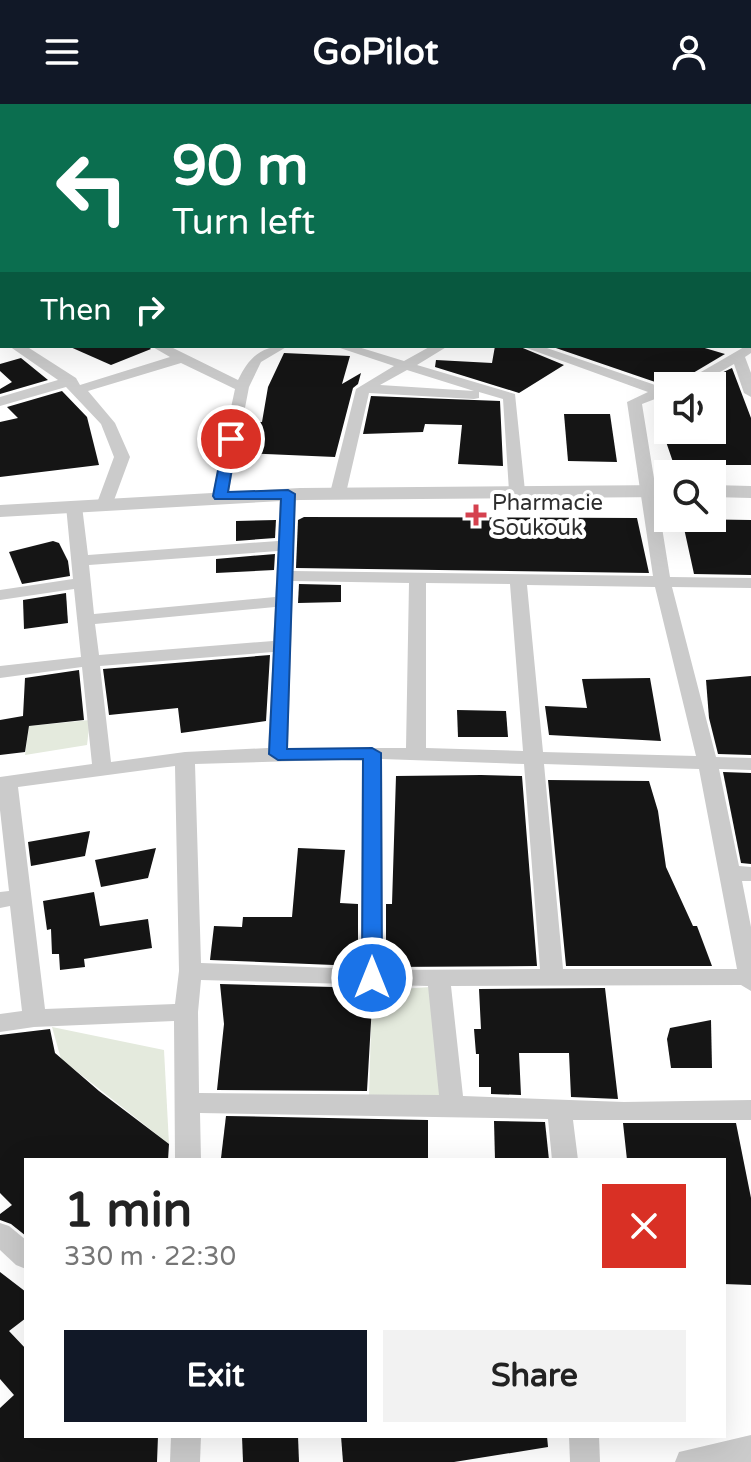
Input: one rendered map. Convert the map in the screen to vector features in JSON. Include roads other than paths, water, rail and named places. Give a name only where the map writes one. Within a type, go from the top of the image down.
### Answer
[{"type":"street","points":[[19,348],[74,386],[103,419],[121,450],[121,464],[105,503]]},
{"type":"street","points":[[162,348],[242,387]]},
{"type":"street","points":[[220,496],[242,387],[255,360],[277,348]]},
{"type":"street","points":[[347,348],[510,397]]},
{"type":"street","points":[[338,493],[363,389],[438,348]]},
{"type":"street","points":[[534,348],[654,387]]},
{"type":"street","points":[[709,372],[741,350],[751,393]]},
{"type":"street","points":[[0,402],[182,358]]},
{"type":"street","points":[[363,389],[510,397]]},
{"type":"street","points":[[654,394],[634,402],[654,476]]},
{"type":"street","points":[[510,397],[517,491]]},
{"type":"street","points":[[0,511],[220,496],[654,491]]},
{"type":"street","points":[[726,491],[751,492]]},
{"type":"street","points":[[278,754],[288,494]]},
{"type":"street","points":[[74,506],[102,769]]},
{"type":"street","points":[[190,971],[372,978],[552,976],[750,980],[708,764],[662,581],[660,532]]},
{"type":"street","points":[[80,561],[286,545]]},
{"type":"street","points":[[285,576],[751,583]]},
{"type":"street","points":[[416,756],[418,579]]},
{"type":"street","points":[[518,580],[552,976]]},
{"type":"street","points":[[0,595],[81,583]]},
{"type":"street","points":[[86,620],[284,601]]},
{"type":"street","points":[[0,672],[89,661],[282,646]]},
{"type":"street","points":[[372,753],[372,978]]},
{"type":"street","points":[[34,1018],[10,899],[4,782],[185,758],[278,754],[372,753],[751,764]]},
{"type":"street","points":[[185,758],[190,971],[186,1012],[188,1158]]},
{"type":"street","points":[[729,873],[751,874]]},
{"type":"street","points":[[439,979],[452,1105]]},
{"type":"street","points":[[0,1023],[34,1018],[186,1012]]},
{"type":"street","points":[[187,1103],[751,1110]]},
{"type":"street","points":[[560,1110],[565,1158]]},
{"type":"street","points":[[0,1234],[24,1255]]},
{"type":"street","points":[[185,1462],[186,1438]]},
{"type":"street","points":[[584,1438],[585,1462]]},
{"type":"street","points":[[690,1462],[751,1449]]},
{"type":"place","name":"Pharmacie Soukouk","points":[[476,515]]}]
